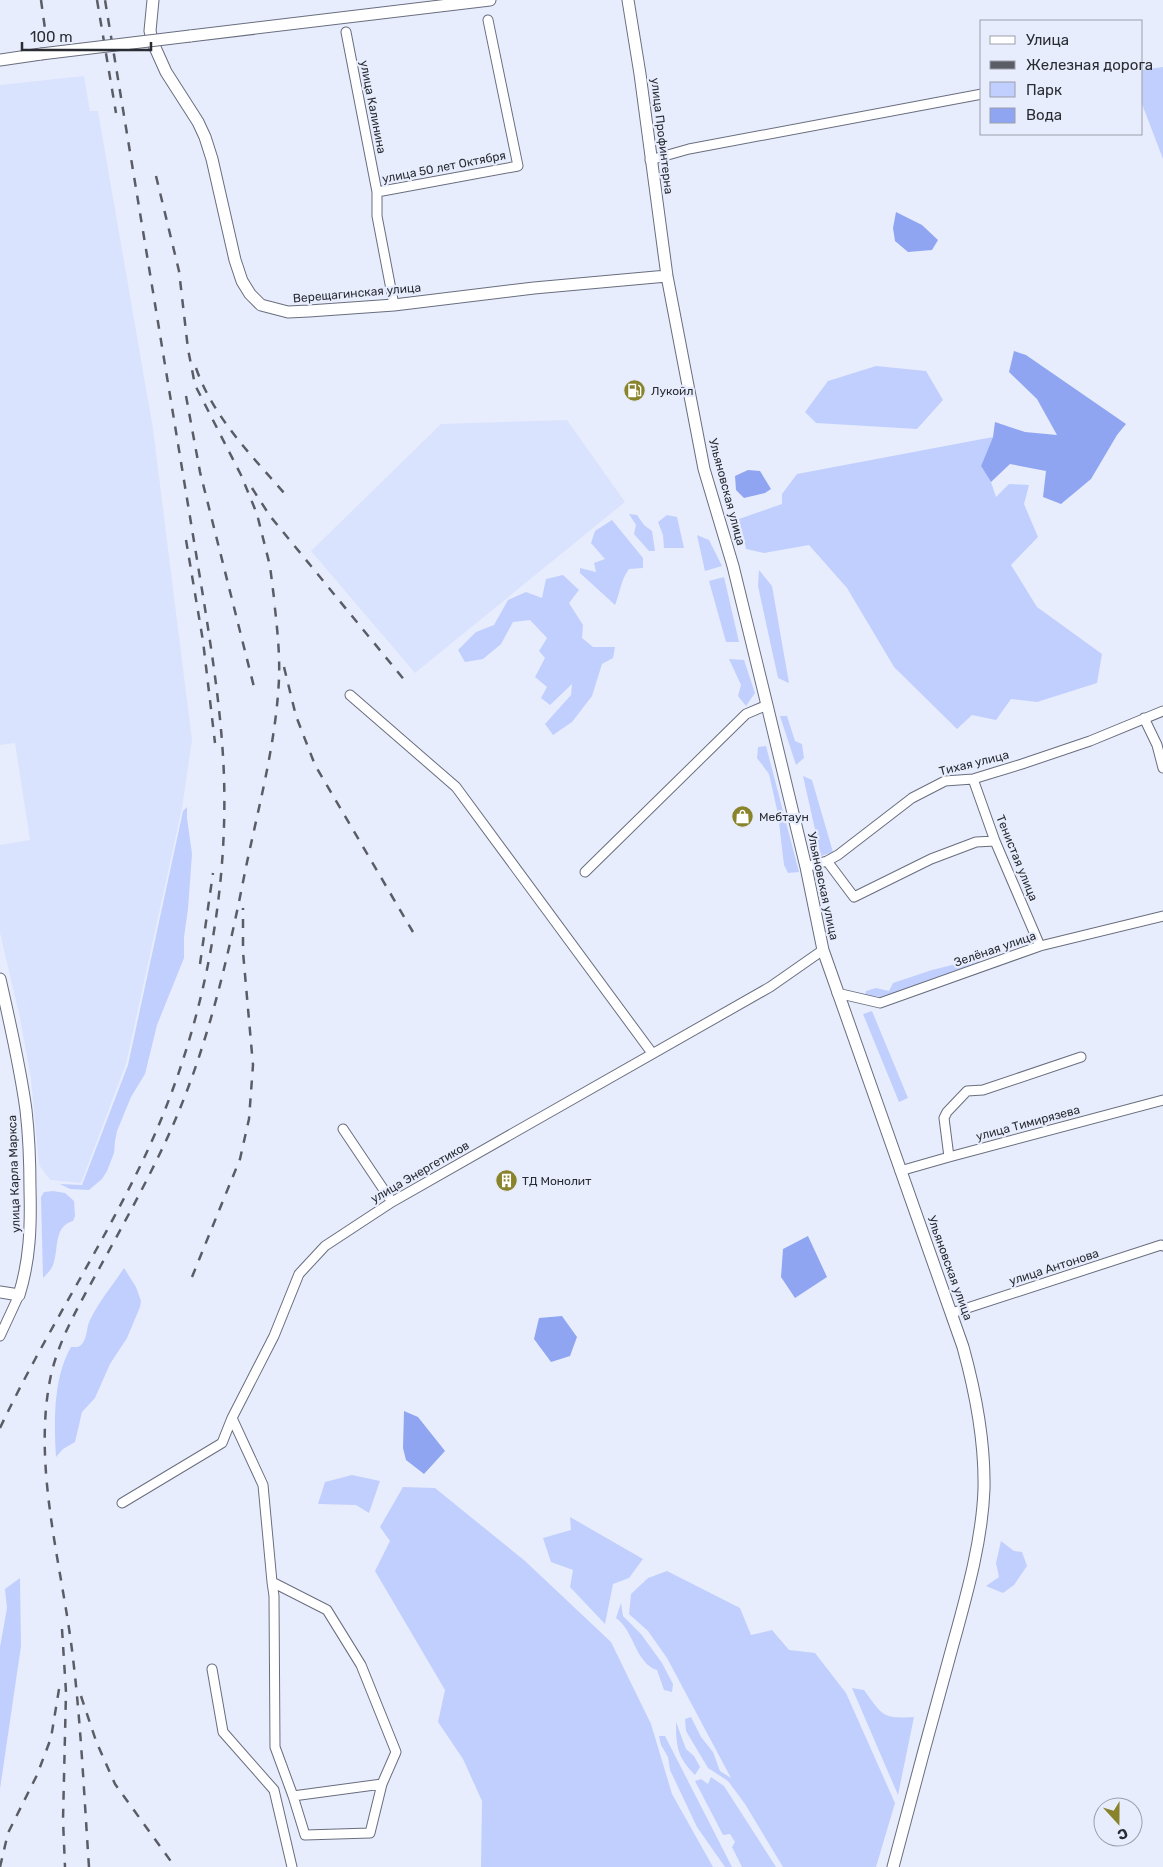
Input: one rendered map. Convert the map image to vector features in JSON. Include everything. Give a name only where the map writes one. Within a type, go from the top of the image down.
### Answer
[{"type":"main road","name":"Верещагинская улица","points":[[153,0],[150,31],[153,43],[166,72],[198,122],[205,137],[212,159],[235,260],[242,281],[250,294],[261,305],[288,312],[394,305],[534,288],[666,276]]},
{"type":"main road","points":[[0,60],[490,0]]},
{"type":"main road","name":"улица Профинтерна","points":[[629,5],[666,276]]},
{"type":"main road","name":"Ульяновская улица","points":[[666,276],[704,469],[733,566],[767,704],[806,867],[822,950],[952,1313],[977,1402],[984,1458],[984,1490],[981,1521],[966,1596],[893,1867]]},
{"type":"main road","name":"улица Карла Маркса","points":[[0,979],[21,1075],[29,1141],[30,1242],[25,1276],[19,1294]]},
{"type":"main road","points":[[0,1292],[19,1294]]},
{"type":"street","points":[[620,0],[629,5]]},
{"type":"street","name":"улица 50 лет Октября","points":[[377,192],[518,166],[488,20]]},
{"type":"street","name":"улица Калинина","points":[[346,32],[377,192],[377,216],[394,305]]},
{"type":"street","points":[[650,160],[689,149],[980,94]]},
{"type":"street","points":[[350,695],[456,787],[652,1053]]},
{"type":"street","points":[[585,872],[746,714],[767,704]]},
{"type":"street","name":"Тихая улица","points":[[806,867],[827,861],[838,855],[912,798],[945,781],[973,779],[1022,764],[1090,741],[1163,711]]},
{"type":"street","points":[[1144,718],[1157,745],[1163,768]]},
{"type":"street","name":"Тенистая улица","points":[[973,779],[994,841],[1040,946]]},
{"type":"street","points":[[827,861],[854,897],[931,859],[976,842],[994,841]]},
{"type":"street","name":"Зелёная улица","points":[[837,993],[880,1003],[1040,946],[1163,916]]},
{"type":"street","name":"улица Энергетиков","points":[[122,1503],[222,1443],[232,1418],[274,1336],[299,1274],[325,1246],[392,1202],[770,987],[822,950]]},
{"type":"street","points":[[949,1156],[944,1118],[947,1112],[967,1091],[983,1090],[1081,1057]]},
{"type":"street","name":"улица Тимирязева","points":[[900,1171],[949,1156],[1163,1100]]},
{"type":"street","points":[[343,1129],[392,1202]]},
{"type":"street","name":"улица Антонова","points":[[952,1313],[1161,1245],[1163,1246]]},
{"type":"street","name":"улица Карла Маркса","points":[[0,1336],[19,1294]]},
{"type":"street","points":[[232,1418],[263,1485],[272,1582],[275,1747],[293,1796],[304,1836],[370,1833],[382,1784],[396,1752],[361,1665],[327,1610],[272,1582]]},
{"type":"street","points":[[212,1669],[223,1732],[274,1790],[292,1867]]},
{"type":"street","points":[[293,1796],[382,1784]]},
{"type":"shaded area","points":[[84,76],[90,111],[98,111],[153,429],[192,740],[182,808],[126,1064],[81,1183],[50,1180],[39,1165],[31,1079],[20,1018],[0,933],[0,845],[30,840],[15,743],[0,745],[0,85]]},
{"type":"shaded area","points":[[567,420],[625,502],[415,673],[311,551],[441,424]]},
{"type":"green space","points":[[1163,67],[1163,159],[1143,107],[1143,70]]},
{"type":"green space","points":[[876,366],[926,371],[943,400],[917,429],[816,423],[805,412],[828,381]]},
{"type":"green space","points":[[993,437],[981,466],[991,482],[996,497],[1009,484],[1029,485],[1024,504],[1038,537],[1011,565],[1037,607],[1102,654],[1097,683],[1037,702],[1011,699],[996,720],[972,715],[957,729],[894,667],[847,588],[809,545],[764,553],[746,549],[739,519],[782,504],[782,494],[797,474]]},
{"type":"green space","points":[[629,514],[637,515],[644,525],[652,531],[655,551],[649,551],[634,534],[636,525]]},
{"type":"green space","points":[[667,515],[677,517],[684,548],[664,548],[663,535],[658,522]]},
{"type":"green space","points":[[612,520],[643,558],[643,568],[629,569],[626,573],[615,605],[580,573],[580,568],[596,572],[594,563],[605,559],[591,543],[595,531]]},
{"type":"green space","points":[[697,535],[709,540],[722,566],[705,571]]},
{"type":"green space","points":[[759,570],[772,586],[789,683],[778,678],[758,586]]},
{"type":"green space","points":[[563,575],[579,590],[569,603],[583,625],[582,638],[593,647],[615,647],[613,658],[602,664],[592,696],[572,722],[553,735],[545,724],[571,695],[572,684],[550,705],[541,698],[547,687],[535,677],[545,658],[539,651],[547,638],[530,620],[513,622],[501,644],[483,659],[465,662],[458,650],[476,632],[494,625],[508,600],[526,592],[542,598],[546,579]]},
{"type":"green space","points":[[724,577],[739,642],[726,642],[709,581]]},
{"type":"green space","points":[[729,659],[744,660],[755,693],[746,706],[738,696],[741,685]]},
{"type":"green space","points":[[780,716],[787,716],[795,741],[802,744],[804,758],[796,765]]},
{"type":"green space","points":[[766,746],[799,872],[788,873],[784,865],[778,814],[769,774],[757,758],[758,747]]},
{"type":"green space","points":[[803,776],[812,780],[833,852],[821,856]]},
{"type":"green space","points":[[187,807],[192,854],[184,937],[184,958],[157,1025],[145,1074],[131,1097],[117,1131],[114,1153],[107,1171],[102,1179],[89,1190],[70,1189],[60,1184],[82,1185],[128,1065],[183,811]]},
{"type":"green space","points":[[980,958],[979,964],[885,997],[865,996],[866,991],[876,988],[889,991],[893,983],[932,970]]},
{"type":"green space","points":[[872,1011],[908,1098],[899,1102],[863,1014]]},
{"type":"green space","points":[[44,1192],[65,1193],[74,1201],[75,1216],[73,1221],[62,1228],[59,1233],[53,1265],[43,1278],[41,1197]]},
{"type":"green space","points":[[124,1268],[136,1287],[141,1301],[140,1307],[127,1338],[110,1364],[95,1398],[82,1412],[75,1442],[63,1449],[56,1457],[56,1401],[65,1359],[71,1347],[79,1347],[84,1341],[89,1321]]},
{"type":"green space","points":[[352,1475],[380,1481],[369,1513],[356,1505],[318,1504],[325,1482]]},
{"type":"green space","points":[[403,1487],[435,1488],[525,1561],[611,1642],[651,1724],[672,1794],[713,1867],[481,1867],[482,1801],[463,1759],[438,1722],[445,1690],[375,1571],[390,1541],[380,1527]]},
{"type":"green space","points":[[570,1517],[643,1559],[629,1578],[613,1584],[605,1624],[570,1587],[573,1570],[551,1562],[543,1538],[571,1530]]},
{"type":"green space","points":[[1001,1541],[1014,1551],[1022,1552],[1027,1566],[1014,1585],[1003,1593],[986,1586],[999,1577],[996,1563]]},
{"type":"green space","points":[[667,1571],[740,1608],[751,1635],[772,1630],[789,1650],[815,1653],[846,1693],[895,1803],[876,1867],[783,1867],[745,1804],[728,1781],[708,1768],[686,1731],[685,1719],[691,1717],[701,1737],[713,1752],[720,1771],[731,1778],[667,1658],[648,1631],[629,1614],[631,1594],[648,1578]]},
{"type":"green space","points":[[20,1578],[21,1646],[0,1789],[0,1647],[7,1608],[5,1589]]},
{"type":"green space","points":[[621,1603],[623,1616],[641,1634],[662,1663],[673,1684],[672,1692],[664,1690],[657,1670],[644,1661],[627,1630],[616,1618]]},
{"type":"green space","points":[[852,1688],[864,1690],[884,1714],[895,1717],[914,1717],[898,1795]]},
{"type":"green space","points":[[676,1722],[686,1749],[694,1756],[700,1767],[695,1775],[681,1757],[676,1738]]},
{"type":"green space","points":[[659,1736],[665,1736],[732,1867],[725,1867],[697,1827],[670,1770],[668,1757],[661,1745]]},
{"type":"green space","points":[[711,1777],[724,1786],[776,1867],[742,1867],[732,1847],[735,1842],[730,1834],[723,1835],[695,1781],[701,1779],[708,1784]]},
{"type":"water","points":[[896,212],[922,225],[938,240],[932,250],[908,252],[895,241],[893,228]]},
{"type":"water","points":[[1014,351],[1026,355],[1126,424],[1117,435],[1091,479],[1061,504],[1043,497],[1046,471],[1010,464],[991,482],[981,466],[993,437],[995,422],[1025,432],[1057,435],[1037,399],[1009,372]]},
{"type":"water","points":[[748,470],[760,471],[771,489],[765,493],[744,498],[736,490],[735,476]]},
{"type":"water","points":[[808,1236],[827,1277],[795,1298],[781,1277],[783,1249]]},
{"type":"water","points":[[562,1316],[577,1337],[570,1356],[551,1362],[534,1339],[539,1318]]},
{"type":"water","points":[[404,1411],[418,1417],[445,1451],[424,1474],[406,1460],[403,1448]]},
{"type":"railway","points":[[41,0],[46,36]]},
{"type":"railway","points":[[97,0],[116,113]]},
{"type":"railway","points":[[0,1428],[35,1359],[128,1191],[164,1111],[181,1066],[207,971],[221,874],[224,826],[224,777],[214,667],[105,0]]},
{"type":"railway","points":[[156,176],[179,271],[188,349],[195,385],[241,475],[257,514],[270,566],[275,606]]},
{"type":"railway","points":[[196,368],[212,403],[234,435],[285,494]]},
{"type":"railway","points":[[186,396],[200,472],[254,687]]},
{"type":"railway","points":[[252,488],[270,516],[406,682]]},
{"type":"railway","points":[[186,540],[203,641],[215,743]]},
{"type":"railway","points":[[89,1867],[75,1677],[46,1478],[46,1409],[51,1375],[65,1333],[141,1192],[164,1145],[192,1078],[214,1009],[266,774],[274,727],[279,669],[274,600]]},
{"type":"railway","points":[[284,667],[296,716],[315,765],[413,932]]},
{"type":"railway","points":[[200,964],[213,873]]},
{"type":"railway","points":[[192,1277],[240,1159],[249,1119],[253,1065],[243,952],[243,908]]},
{"type":"railway","points":[[62,1629],[66,1692],[63,1820],[65,1867]]},
{"type":"railway","points":[[0,1867],[8,1833],[37,1775],[51,1738],[60,1683]]},
{"type":"railway","points":[[81,1696],[96,1741],[115,1784],[175,1867]]},
{"type":"place","name":"Лукойл","points":[[635,391]]},
{"type":"place","name":"Мебтаун","points":[[743,817]]},
{"type":"place","name":"ТД Монолит","points":[[506,1181]]}]
